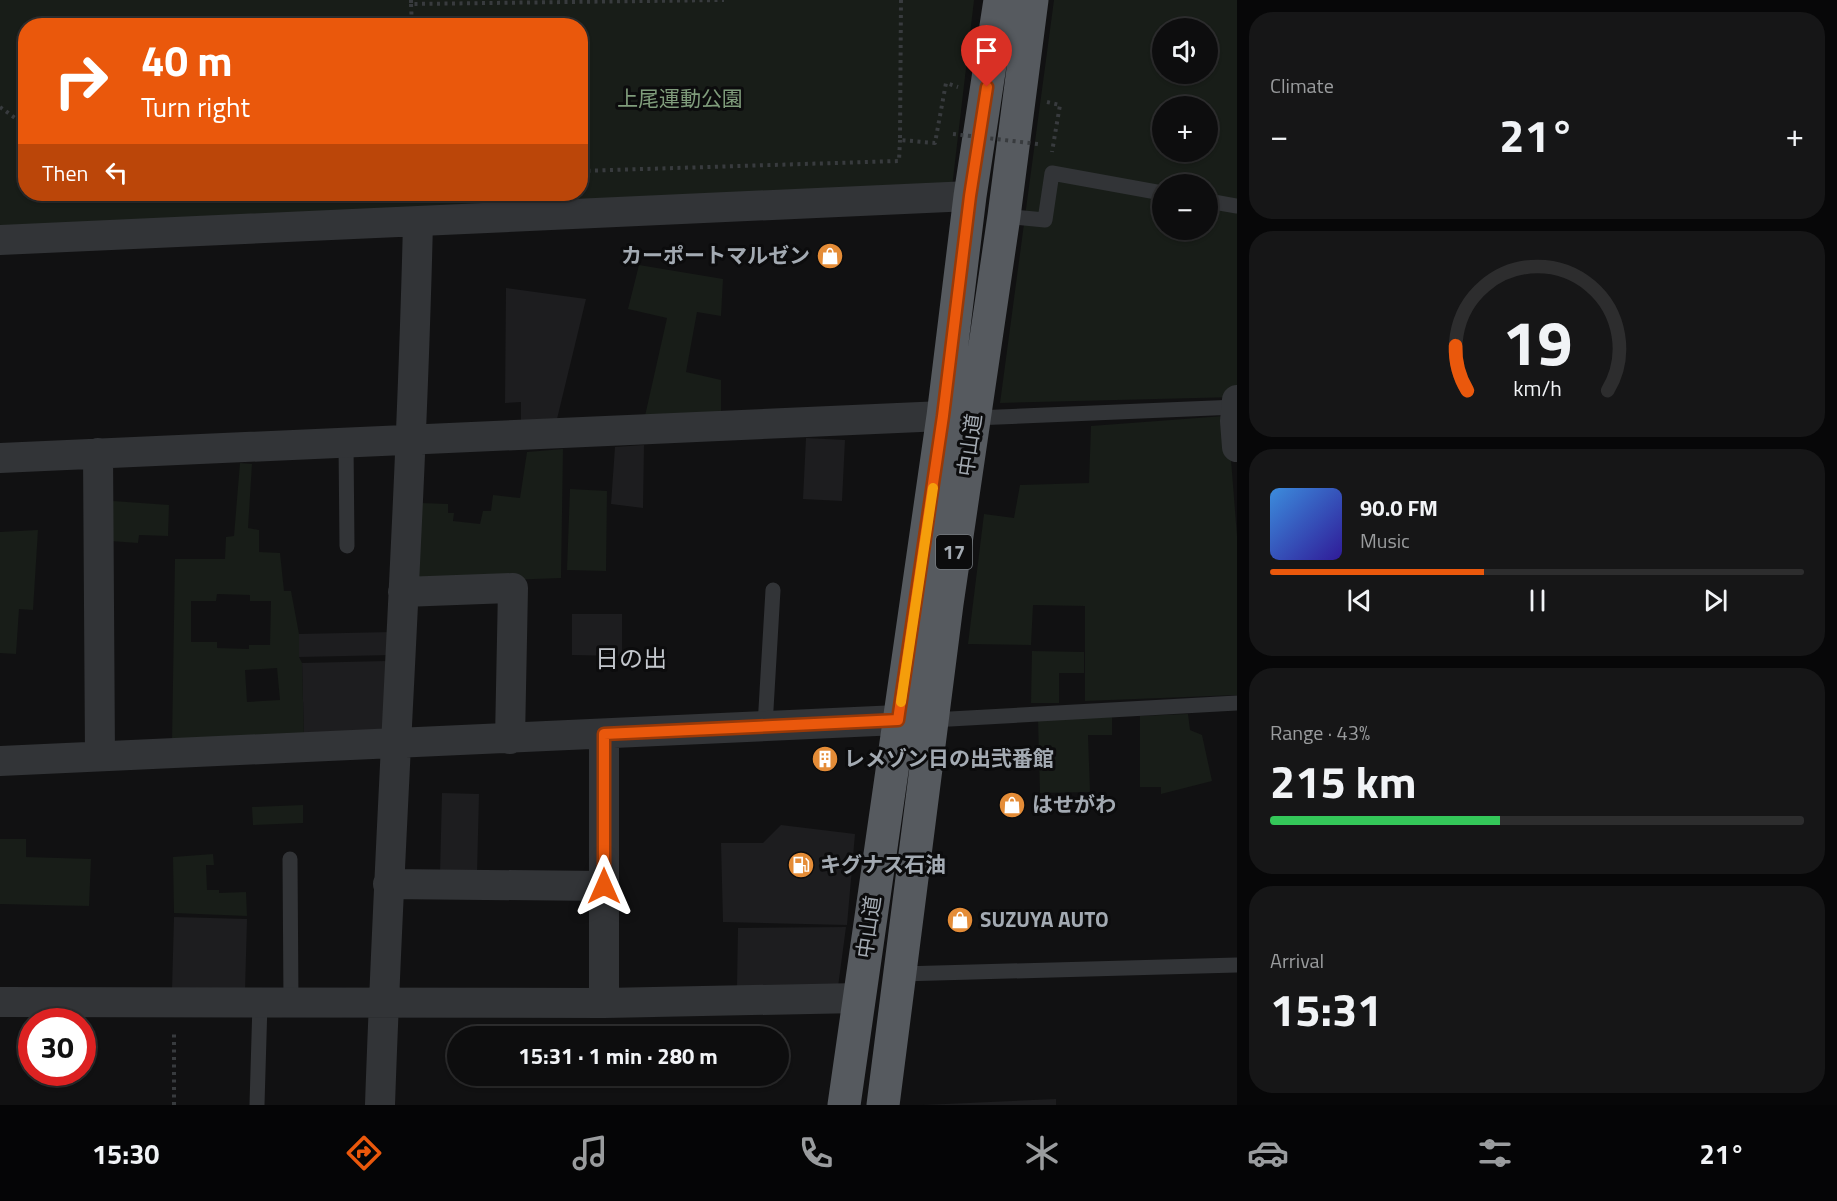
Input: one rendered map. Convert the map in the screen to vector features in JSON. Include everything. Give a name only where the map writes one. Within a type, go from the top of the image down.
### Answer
[{"type":"highway","name":"中山道","points":[[883,1105],[932,720],[959,417],[970,196],[1000,0]]},
{"type":"highway","name":"中山道","points":[[844,1105],[898,720],[959,417],[1004,216],[1032,0]]},
{"type":"street","points":[[0,240],[970,196]]},
{"type":"street","points":[[380,1105],[388,884],[413,440],[418,222]]},
{"type":"street","points":[[1236,404],[1237,447]]},
{"type":"street","points":[[0,458],[959,417]]},
{"type":"street","points":[[98,453],[100,756]]},
{"type":"street","points":[[403,592],[513,588],[510,739]]},
{"type":"street","points":[[0,761],[898,720]]},
{"type":"street","points":[[604,734],[604,1003]]},
{"type":"street","points":[[388,884],[604,886]]},
{"type":"street","points":[[0,1002],[604,1003],[859,998]]},
{"type":"lane","points":[[1004,216],[1045,220],[1052,173],[1152,191]]},
{"type":"lane","points":[[1218,203],[1237,206]]},
{"type":"lane","points":[[959,417],[1236,404]]},
{"type":"lane","points":[[346,443],[347,546]]},
{"type":"lane","points":[[765,726],[773,590]]},
{"type":"lane","points":[[932,720],[1237,703]]},
{"type":"lane","points":[[290,860],[291,1003]]},
{"type":"lane","points":[[900,974],[1237,965]]},
{"type":"lane","points":[[257,1105],[260,1003]]},
{"type":"path","points":[[412,18],[411,2],[724,0]]},
{"type":"path","points":[[588,171],[899,161],[901,0]]},
{"type":"path","points":[[900,140],[935,143],[946,83],[958,87],[956,99]]},
{"type":"path","points":[[1045,112],[1048,102],[1060,105],[1052,151]]},
{"type":"path","points":[[0,107],[18,120]]},
{"type":"path","points":[[953,134],[1038,144],[1041,133]]},
{"type":"path","points":[[174,1003],[174,1105]]},
{"type":"shaded area","points":[[506,288],[586,299],[557,419],[521,421],[521,402],[505,403]]},
{"type":"shaded area","points":[[806,438],[845,440],[842,501],[803,499]]},
{"type":"shaded area","points":[[644,445],[643,508],[611,504],[615,447]]},
{"type":"shaded area","points":[[572,614],[622,614],[622,656],[572,655]]},
{"type":"shaded area","points":[[392,632],[393,655],[299,657],[299,634]]},
{"type":"shaded area","points":[[386,661],[388,736],[304,738],[302,663]]},
{"type":"shaded area","points":[[442,793],[479,794],[477,875],[440,874]]},
{"type":"shaded area","points":[[781,825],[855,834],[847,925],[723,922],[721,843],[763,843]]},
{"type":"shaded area","points":[[174,917],[247,919],[245,992],[172,990]]},
{"type":"shaded area","points":[[846,927],[838,987],[737,987],[738,928]]},
{"type":"shaded area","points":[[1056,1099],[1056,1105],[923,1105]]},
{"type":"green space","name":"上尾運動公園","points":[[0,0],[974,0],[952,187],[0,231]]},
{"type":"green space","points":[[1054,0],[1237,0],[1237,397],[1000,403]]},
{"type":"green space","points":[[639,265],[723,279],[721,316],[697,312],[686,372],[721,380],[721,417],[645,416],[667,318],[628,309]]},
{"type":"green space","points":[[1224,416],[1228,421],[1237,536],[1237,695],[1085,701],[1085,606],[1033,605],[1031,645],[968,644],[984,514],[1014,518],[1020,485],[1089,483],[1091,426]]},
{"type":"green space","points":[[563,449],[561,578],[422,583],[415,575],[420,503],[448,504],[448,513],[454,513],[453,521],[480,524],[483,511],[491,511],[493,495],[520,498],[527,452]]},
{"type":"green space","points":[[240,463],[252,464],[248,528],[259,530],[259,552],[280,553],[284,591],[291,591],[299,634],[299,657],[302,663],[304,738],[172,742],[175,559],[225,559],[226,537],[234,536]],"holes":[[[217,594],[250,595],[250,601],[271,601],[270,645],[249,645],[249,649],[217,648],[217,642],[191,642],[191,601],[216,601]],[[277,668],[280,700],[247,702],[245,670]]]},
{"type":"green space","points":[[570,489],[607,491],[606,571],[567,570]]},
{"type":"green space","points":[[113,501],[169,505],[168,536],[139,535],[138,543],[110,541]]},
{"type":"green space","points":[[38,530],[33,610],[19,609],[16,654],[0,653],[0,532]]},
{"type":"green space","points":[[1032,651],[1084,652],[1084,673],[1059,673],[1059,703],[1031,703]]},
{"type":"green space","points":[[1188,714],[1190,730],[1202,735],[1212,781],[1161,794],[1161,787],[1140,787],[1140,716]]},
{"type":"green space","points":[[1112,717],[1112,735],[1088,735],[1090,792],[1040,793],[1038,719]]},
{"type":"green space","points":[[303,805],[303,823],[253,825],[252,807]]},
{"type":"green space","points":[[0,839],[26,839],[26,857],[91,859],[89,906],[0,904]]},
{"type":"green space","points":[[213,854],[214,865],[206,865],[207,890],[219,890],[219,893],[246,892],[247,916],[174,913],[173,857]]},
{"type":"slow traffic","points":[[901,702],[933,488]]},
{"type":"place","name":"カーポートマルゼン","points":[[830,256]]},
{"type":"place","name":"レメゾン日の出弐番館","points":[[825,759]]},
{"type":"place","name":"はせがわ","points":[[1012,805]]},
{"type":"place","name":"キグナス石油","points":[[801,865]]},
{"type":"place","name":"SUZUYA AUTO","points":[[960,920]]},
{"type":"district","name":"日の出","points":[[631,659]]},
{"type":"route","points":[[604,886],[604,734],[898,720],[943,416],[970,196],[987,87]]}]
